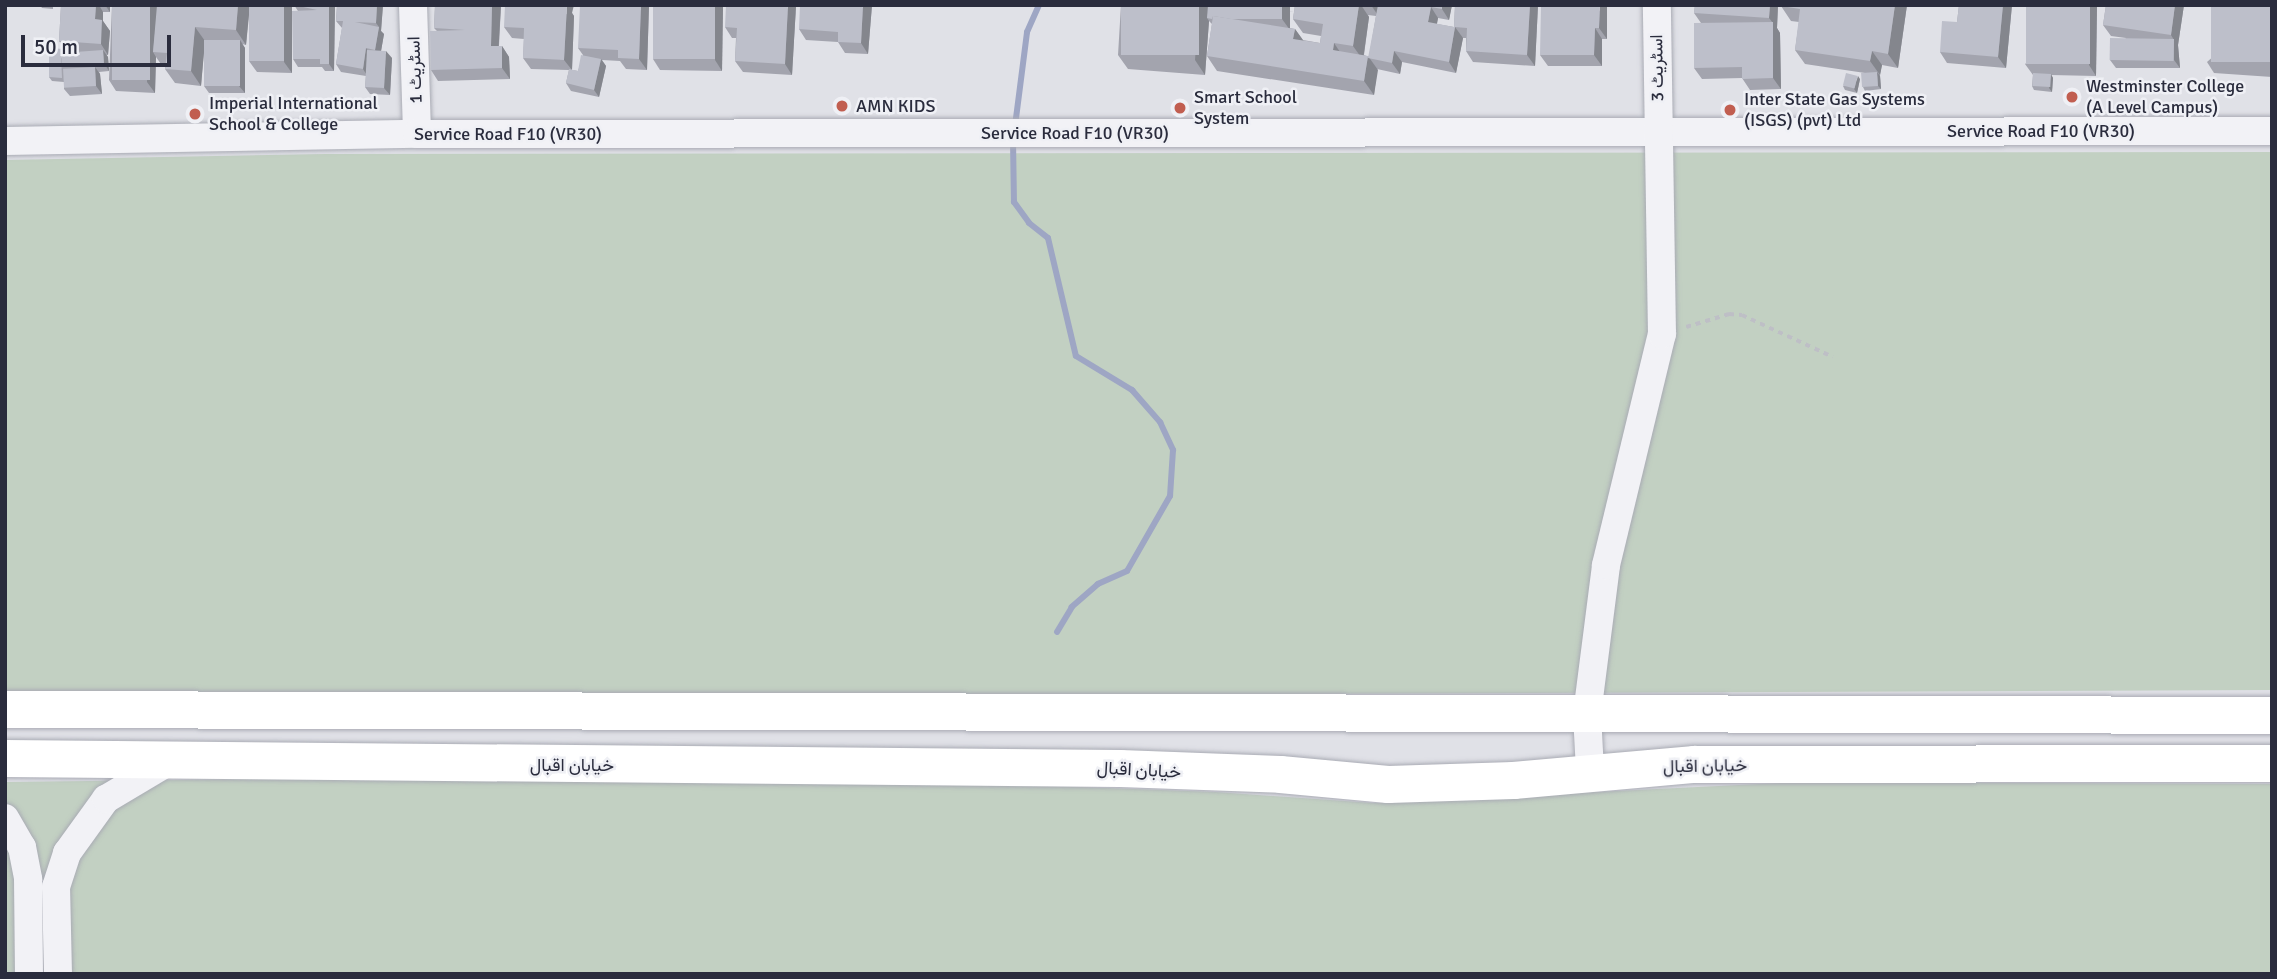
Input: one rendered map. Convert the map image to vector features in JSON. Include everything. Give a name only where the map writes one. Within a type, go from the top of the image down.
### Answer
[{"type":"main road","points":[[5,709],[2272,715]]},
{"type":"main road","name":"خیابان اقبال","points":[[5,758],[1120,768],[1280,774],[1388,784],[1513,780],[1590,770],[1694,764],[2272,763]]},
{"type":"street","name":"اسٹریٹ 1","points":[[413,5],[416,134]]},
{"type":"street","name":"اسٹریٹ 3","points":[[1590,770],[1587,714],[1606,565],[1662,334],[1657,5]]},
{"type":"street","name":"Service Road F10 (VR30)","points":[[5,141],[416,134],[2272,131]]},
{"type":"street","points":[[58,974],[56,887],[67,853],[106,799],[170,761]]},
{"type":"street","points":[[5,818],[22,848],[29,878],[29,974]]},
{"type":"path","points":[[1662,334],[1729,314],[1742,315],[1833,356]]},
{"type":"green space","points":[[2272,152],[2272,690],[764,696],[5,693],[5,160],[325,154]]},
{"type":"green space","points":[[433,777],[826,778],[1216,792],[1373,803],[1798,782],[2272,784],[2272,974],[5,974],[5,782]]},
{"type":"building","points":[[61,5],[96,5],[95,19],[102,20],[101,44],[59,41]]},
{"type":"building","points":[[112,5],[150,5],[150,80],[112,80]]},
{"type":"building","points":[[157,5],[238,5],[236,30],[195,27],[191,71],[165,69],[167,53],[153,52]]},
{"type":"building","points":[[249,5],[284,5],[284,61],[249,61]]},
{"type":"building","points":[[294,5],[329,5],[329,64],[320,64],[320,59],[293,59],[292,11],[317,10]]},
{"type":"building","points":[[337,5],[377,5],[376,23],[355,22],[379,27],[375,50],[366,48],[363,69],[336,64],[343,21],[336,21]]},
{"type":"building","points":[[435,5],[492,5],[491,46],[502,46],[502,68],[431,70],[430,31],[465,30],[434,28]]},
{"type":"building","points":[[505,5],[567,5],[564,60],[523,58],[524,28],[504,27]]},
{"type":"building","points":[[580,5],[641,5],[639,59],[618,58],[618,50],[578,48]]},
{"type":"building","points":[[653,5],[715,5],[715,59],[653,59]]},
{"type":"building","points":[[726,5],[788,5],[785,64],[735,61],[737,28],[725,27]]},
{"type":"building","points":[[800,5],[863,5],[861,43],[838,42],[838,32],[799,29]]},
{"type":"building","points":[[1121,5],[1199,5],[1199,55],[1121,55]]},
{"type":"building","points":[[1208,5],[1282,5],[1282,19],[1231,19],[1213,16],[1212,19],[1207,18]]},
{"type":"building","points":[[1295,5],[1359,5],[1353,46],[1334,43],[1333,50],[1368,56],[1364,81],[1207,56],[1213,16],[1295,29],[1293,39],[1320,43],[1323,24],[1293,19]]},
{"type":"building","points":[[1378,5],[1442,5],[1442,9],[1431,7],[1428,22],[1454,27],[1455,5],[1530,5],[1527,55],[1466,51],[1467,28],[1455,27],[1449,62],[1394,51],[1392,63],[1368,58]]},
{"type":"building","points":[[1541,5],[1600,5],[1599,28],[1595,28],[1594,55],[1540,55]]},
{"type":"building","points":[[1695,5],[1770,5],[1769,18],[1694,13]]},
{"type":"building","points":[[1781,5],[1895,5],[1888,54],[1872,51],[1870,61],[1795,50],[1800,9]]},
{"type":"building","points":[[1959,5],[2003,5],[1998,57],[1940,52],[1942,21],[1957,22]]},
{"type":"building","points":[[2026,5],[2090,5],[2090,64],[2026,64]]},
{"type":"building","points":[[2106,5],[2175,5],[2171,35],[2103,25]]},
{"type":"building","points":[[2211,5],[2272,5],[2272,62],[2211,62]]},
{"type":"building","points":[[1773,22],[1773,78],[1742,79],[1742,67],[1694,68],[1694,23]]},
{"type":"building","points":[[2110,38],[2174,39],[2174,61],[2110,60]]},
{"type":"building","points":[[204,40],[240,40],[240,86],[204,86]]},
{"type":"building","points":[[49,48],[63,49],[62,78],[49,77]]},
{"type":"building","points":[[103,50],[104,63],[62,66],[61,53]]},
{"type":"building","points":[[367,50],[386,51],[384,88],[365,87]]},
{"type":"building","points":[[581,55],[601,59],[594,90],[566,83],[569,69],[578,71]]},
{"type":"building","points":[[95,67],[96,86],[64,88],[63,69]]},
{"type":"building","points":[[1877,72],[1878,86],[1862,87],[1861,73]]},
{"type":"building","points":[[1846,73],[1858,76],[1854,89],[1843,86]]},
{"type":"building","points":[[2033,73],[2051,74],[2050,87],[2032,86]]},
{"type":"waterway","points":[[1015,126],[1027,32],[1039,5]]},
{"type":"waterway","points":[[1013,140],[1014,202],[1029,223],[1048,238],[1076,356],[1132,390],[1160,422],[1173,450],[1170,496],[1127,571],[1098,584],[1072,607],[1057,632]]},
{"type":"place","name":"Westminster College (A Level Campus)","points":[[2072,97]]},
{"type":"place","name":"AMN KIDS","points":[[842,106]]},
{"type":"place","name":"Smart School System","points":[[1180,108]]},
{"type":"place","name":"Inter State Gas Systems (ISGS) (pvt) Ltd","points":[[1730,110]]},
{"type":"place","name":"Imperial International School & College","points":[[195,114]]}]
